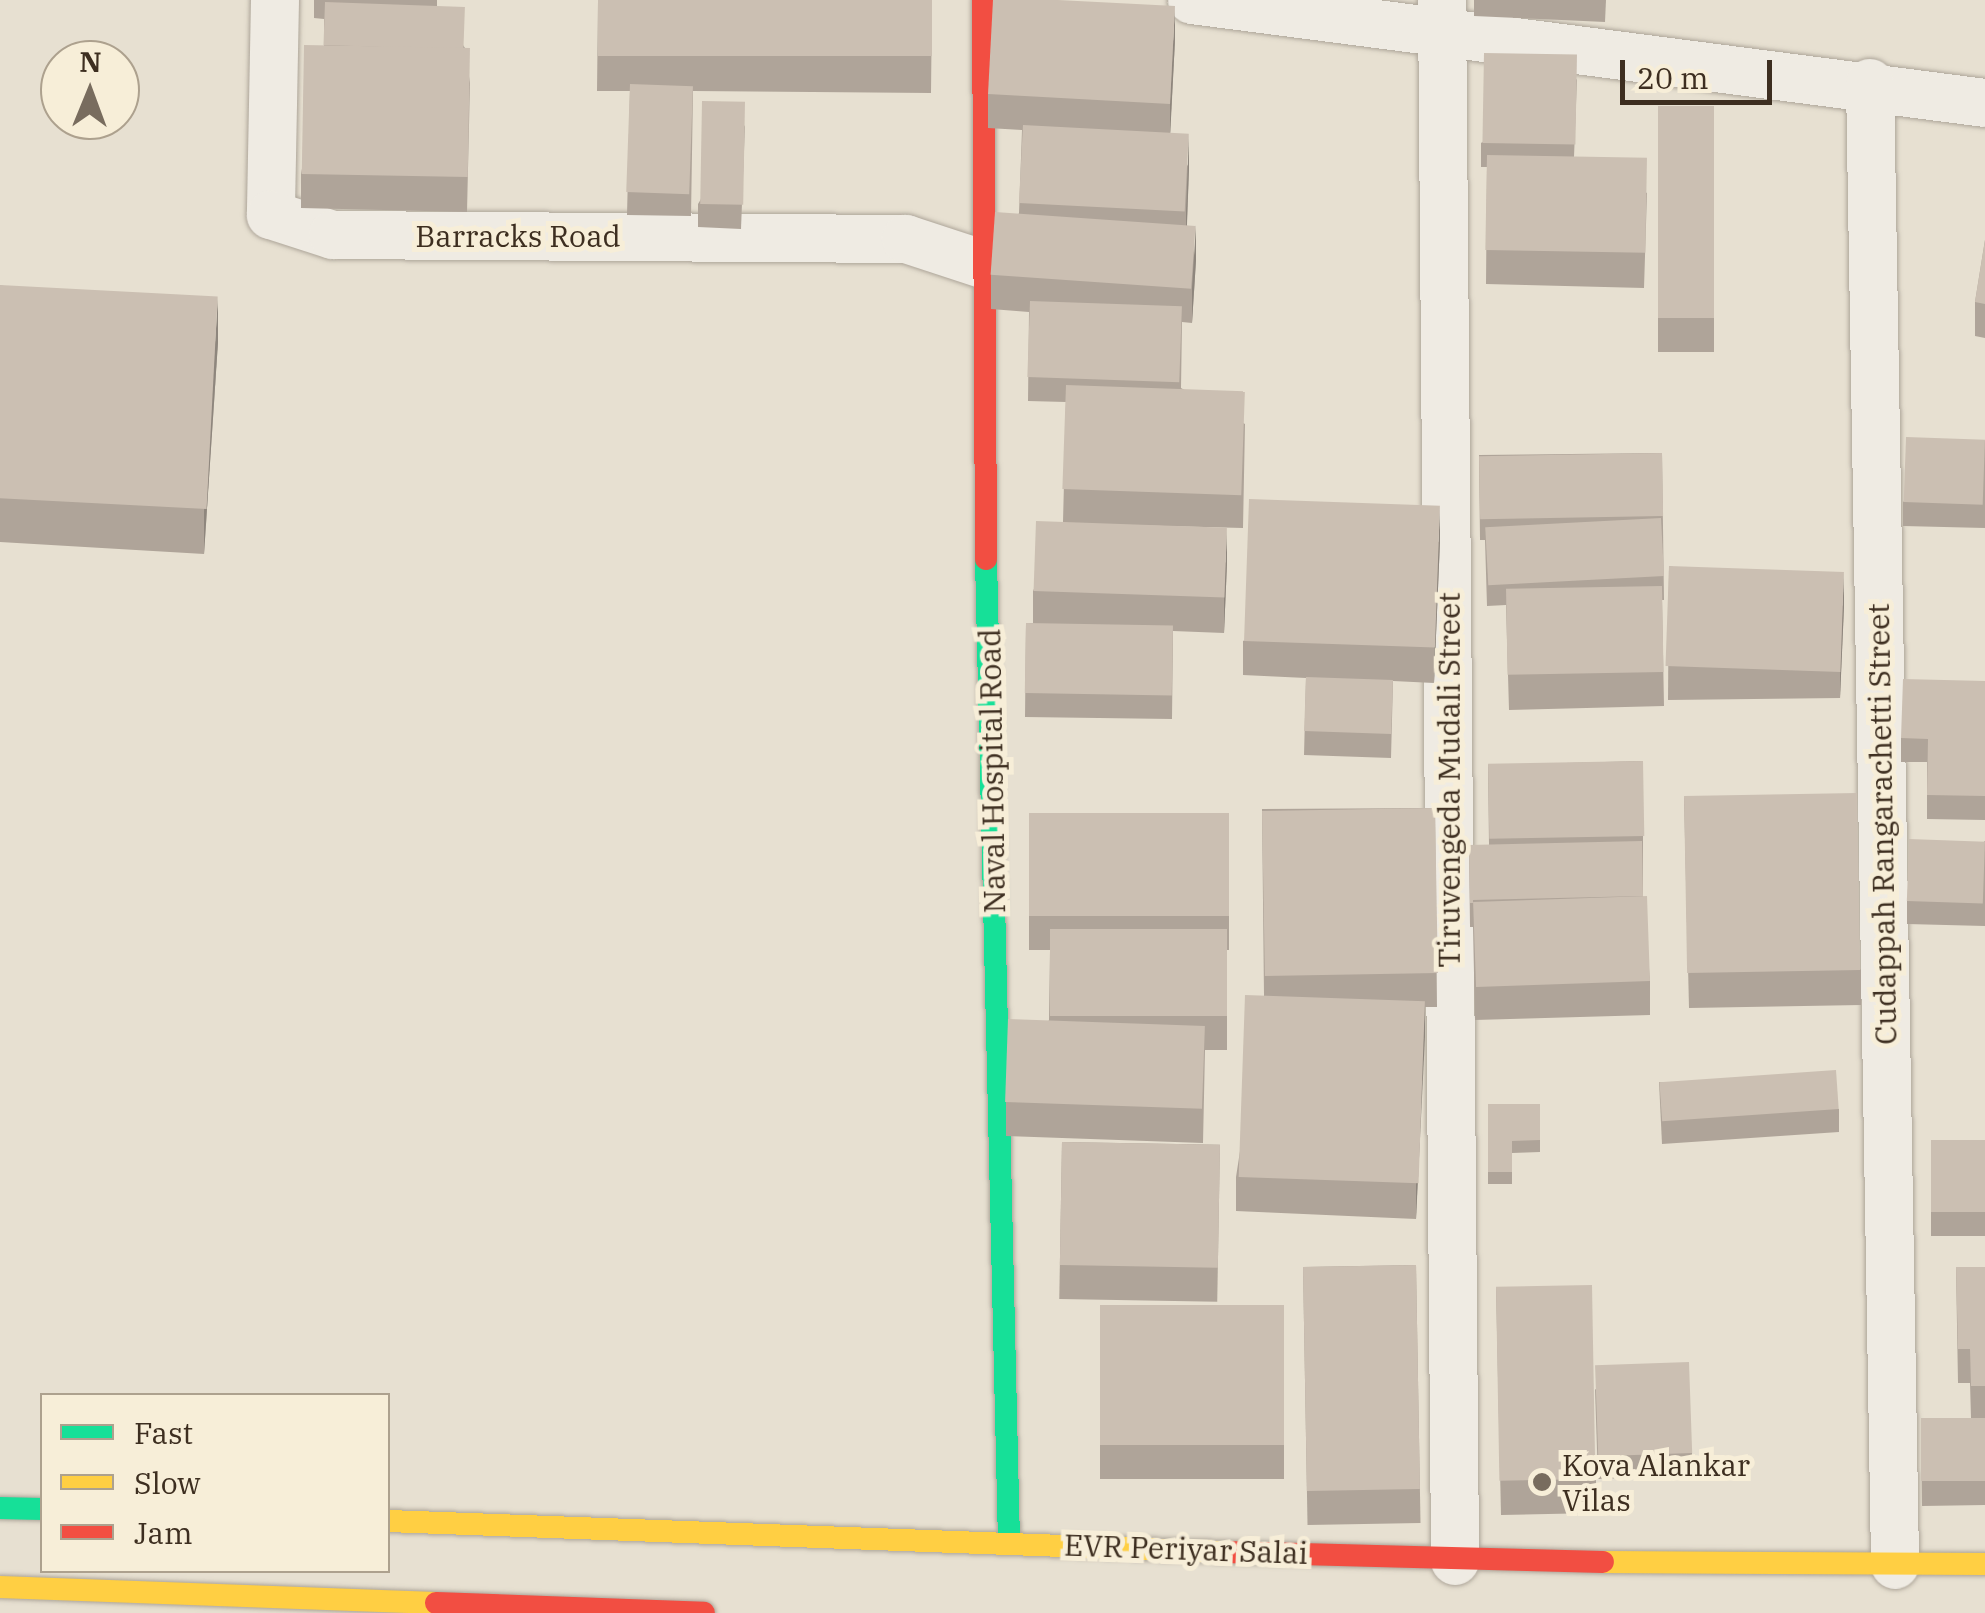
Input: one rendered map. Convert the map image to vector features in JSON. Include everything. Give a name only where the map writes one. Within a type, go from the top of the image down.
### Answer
[{"type":"main road","name":"Naval Hospital Road","points":[[983,0],[980,262],[1009,1542]]},
{"type":"main road","points":[[0,1508],[40,1509]]},
{"type":"main road","name":"EVR Periyar Salai","points":[[390,1521],[1455,1561],[1985,1564]]},
{"type":"main road","points":[[0,1587],[704,1613]]},
{"type":"street","name":"Barracks Road","points":[[275,0],[271,215],[333,235],[906,238],[980,262]]},
{"type":"street","points":[[1192,0],[1442,14],[1985,103]]},
{"type":"street","name":"Tiruvengeda Mudali Street","points":[[1442,14],[1455,1561]]},
{"type":"street","name":"Cudappah Rangarachetti Street","points":[[1870,82],[1894,1565]]},
{"type":"building","points":[[598,0],[932,0],[932,56],[598,56]]},
{"type":"building","points":[[993,0],[1175,6],[1170,104],[988,94]]},
{"type":"building","points":[[325,2],[465,7],[463,50],[323,45]]},
{"type":"building","points":[[304,45],[470,48],[468,177],[302,174]]},
{"type":"building","points":[[1484,53],[1577,55],[1575,145],[1482,143]]},
{"type":"building","points":[[630,84],[693,86],[689,194],[626,192]]},
{"type":"building","points":[[702,101],[745,102],[743,205],[700,204]]},
{"type":"building","points":[[1658,106],[1714,106],[1714,318],[1658,318]]},
{"type":"building","points":[[1023,125],[1189,134],[1185,212],[1019,203]]},
{"type":"building","points":[[1487,155],[1647,158],[1645,253],[1485,250]]},
{"type":"building","points":[[995,212],[1196,226],[1191,289],[991,275]]},
{"type":"building","points":[[1985,240],[1985,304],[1975,302]]},
{"type":"building","points":[[0,285],[218,296],[207,509],[0,498]]},
{"type":"building","points":[[1030,301],[1182,306],[1179,382],[1027,377]]},
{"type":"building","points":[[1066,385],[1245,391],[1241,495],[1062,489]]},
{"type":"building","points":[[1906,437],[1985,440],[1983,505],[1904,502]]},
{"type":"building","points":[[1662,453],[1663,516],[1480,519],[1479,456]]},
{"type":"building","points":[[1249,499],[1440,506],[1435,648],[1244,641]]},
{"type":"building","points":[[1661,518],[1664,576],[1488,585],[1485,527]]},
{"type":"building","points":[[1036,521],[1227,528],[1224,598],[1034,591]]},
{"type":"building","points":[[1669,566],[1844,572],[1840,672],[1666,666]]},
{"type":"building","points":[[1662,586],[1664,672],[1508,675],[1506,589]]},
{"type":"building","points":[[1026,623],[1173,626],[1172,696],[1025,693]]},
{"type":"building","points":[[1306,677],[1393,680],[1391,734],[1304,731]]},
{"type":"building","points":[[1903,679],[1985,681],[1985,796],[1927,795],[1928,739],[1901,738]]},
{"type":"building","points":[[1643,761],[1644,836],[1489,839],[1488,764]]},
{"type":"building","points":[[1857,793],[1860,970],[1687,973],[1684,796]]},
{"type":"building","points":[[1435,808],[1438,973],[1265,976],[1262,811]]},
{"type":"building","points":[[1029,813],[1229,813],[1229,916],[1029,916]]},
{"type":"building","points":[[1909,839],[1985,842],[1983,904],[1907,901]]},
{"type":"building","points":[[1642,841],[1643,896],[1470,903],[1469,845]]},
{"type":"building","points":[[1647,896],[1650,981],[1476,987],[1473,902]]},
{"type":"building","points":[[1050,929],[1227,929],[1227,1016],[1050,1016]]},
{"type":"building","points":[[1245,995],[1425,1001],[1419,1183],[1239,1177]]},
{"type":"building","points":[[1008,1019],[1205,1026],[1202,1109],[1005,1102]]},
{"type":"building","points":[[1836,1070],[1839,1109],[1662,1121],[1659,1082]]},
{"type":"building","points":[[1488,1104],[1540,1104],[1540,1140],[1512,1141],[1512,1172],[1488,1172]]},
{"type":"building","points":[[1931,1140],[1985,1140],[1985,1212],[1931,1212]]},
{"type":"building","points":[[1062,1142],[1220,1145],[1218,1268],[1060,1265]]},
{"type":"building","points":[[1416,1265],[1420,1489],[1307,1491],[1303,1267]]},
{"type":"building","points":[[1956,1267],[1985,1267],[1985,1386],[1971,1386],[1970,1349],[1958,1349]]},
{"type":"building","points":[[1592,1285],[1595,1479],[1499,1481],[1496,1287]]},
{"type":"building","points":[[1100,1305],[1284,1305],[1284,1445],[1100,1445]]},
{"type":"building","points":[[1689,1362],[1692,1453],[1598,1456],[1595,1365]]},
{"type":"building","points":[[1921,1418],[1985,1418],[1985,1481],[1921,1481]]},
{"type":"traffic: fast","points":[[986,559],[1009,1542]]},
{"type":"traffic: fast","points":[[0,1508],[40,1509]]},
{"type":"traffic: slow","points":[[390,1521],[1225,1552]]},
{"type":"traffic: slow","points":[[1603,1562],[1985,1564]]},
{"type":"traffic: slow","points":[[0,1587],[436,1603]]},
{"type":"traffic: jam","points":[[983,0],[986,559]]},
{"type":"traffic: jam","points":[[1225,1552],[1603,1562]]},
{"type":"traffic: jam","points":[[436,1603],[704,1613]]},
{"type":"place","name":"Kova Alankar Vilas","points":[[1542,1482]]}]
